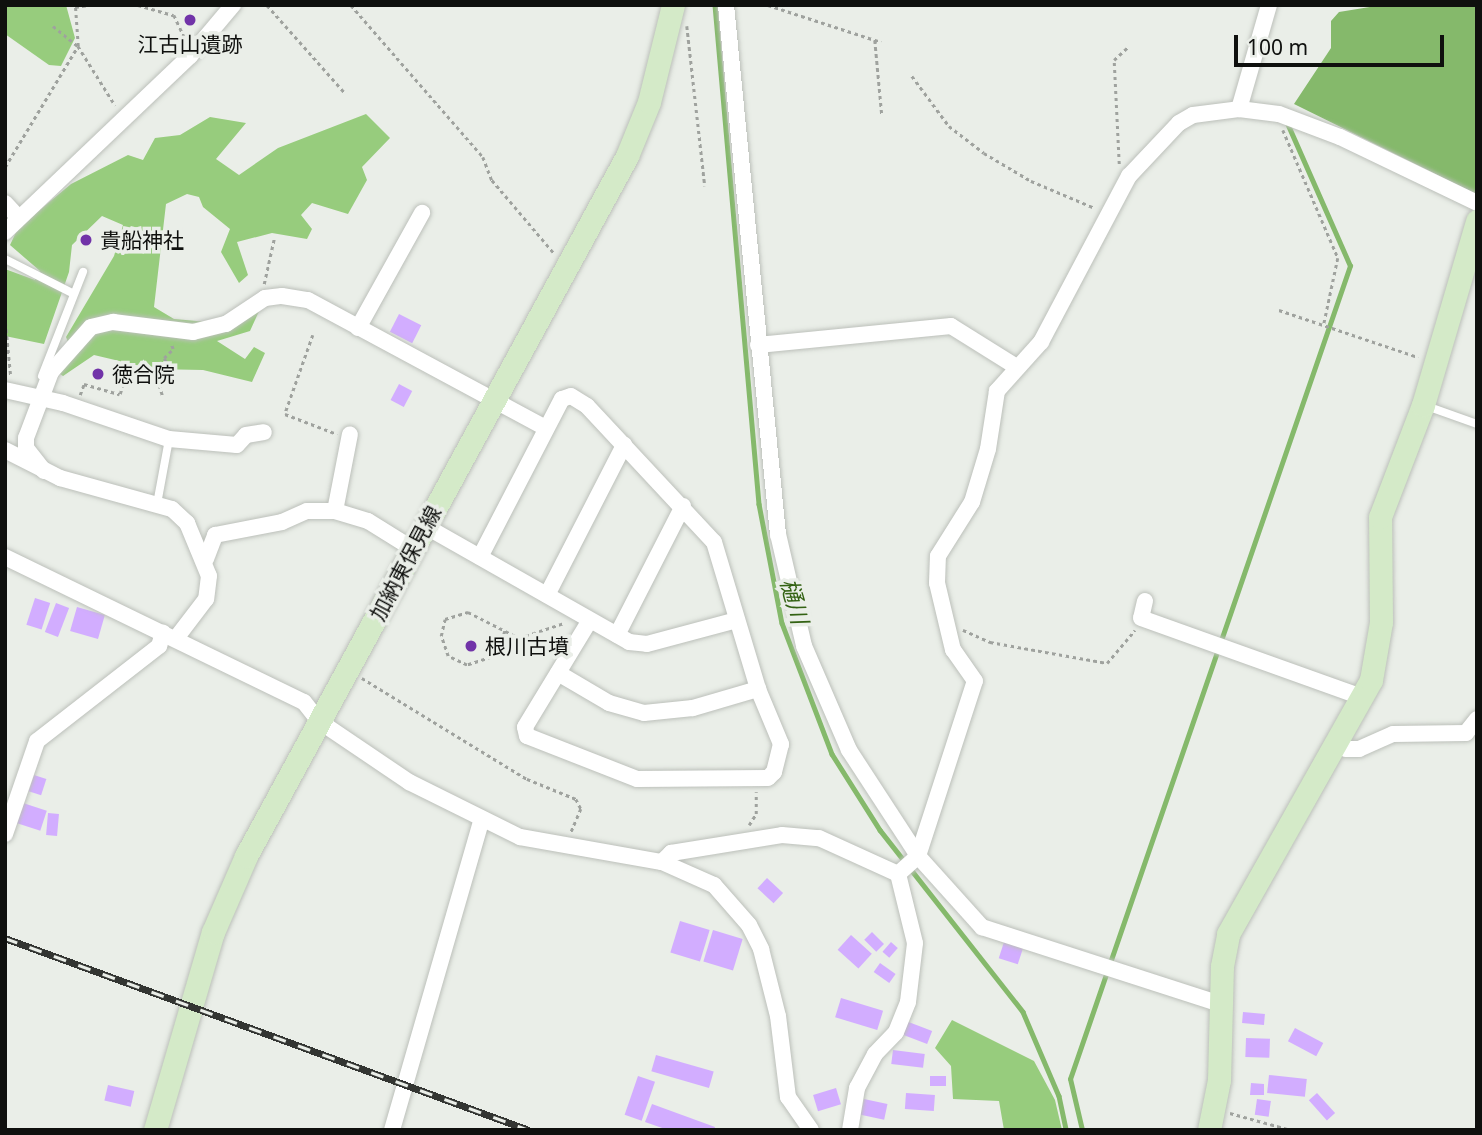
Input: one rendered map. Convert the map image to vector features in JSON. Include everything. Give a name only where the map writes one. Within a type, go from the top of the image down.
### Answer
[{"type":"main road","name":"加納東保見線","points":[[155,1130],[213,932],[246,856],[565,263],[627,156],[649,102],[673,6]]},
{"type":"main road","points":[[1212,1120],[1224,949],[1236,913],[1364,698],[1379,648],[1380,517],[1423,405],[1477,221]]},
{"type":"street","points":[[5,232],[190,56],[233,5]]},
{"type":"street","points":[[726,5],[778,534],[804,646],[849,750],[917,856],[982,927],[1221,1004]]},
{"type":"street","points":[[1239,109],[1269,5]]},
{"type":"street","points":[[900,872],[917,856],[975,681],[957,658],[951,626],[937,583],[938,556],[972,502],[988,449],[997,391],[1015,366],[1041,342],[1125,184],[1179,123],[1193,115],[1239,109],[1279,114],[1477,203]]},
{"type":"street","points":[[5,203],[18,217]]},
{"type":"street","points":[[358,328],[422,214]]},
{"type":"street","points":[[44,471],[26,443],[40,400],[42,375],[100,322],[166,331],[226,324],[263,299],[308,300],[546,428]]},
{"type":"street","points":[[758,345],[951,326],[1015,366]]},
{"type":"street","points":[[7,391],[75,407],[169,439],[237,445],[246,435],[264,432]]},
{"type":"street","points":[[480,557],[562,399],[571,396],[684,506],[714,542],[758,689],[781,744],[774,772],[755,778],[637,779],[527,736],[525,727],[587,618]]},
{"type":"street","points":[[335,510],[349,439]]},
{"type":"street","points":[[547,595],[624,445]]},
{"type":"street","points":[[5,450],[44,471],[172,509],[187,523],[206,559]]},
{"type":"street","points":[[617,635],[684,506]]},
{"type":"street","points":[[5,834],[37,741],[159,646],[206,599],[206,559],[215,535],[282,522],[307,511],[335,510],[368,521],[413,549]]},
{"type":"street","points":[[425,526],[617,635],[647,644],[737,620]]},
{"type":"street","points":[[5,557],[304,702],[319,721],[409,782],[520,837],[562,847],[662,862],[714,885],[749,925],[778,1016],[788,1097],[811,1130]]},
{"type":"street","points":[[1145,601],[1141,618],[1364,698]]},
{"type":"street","points":[[558,673],[609,703],[644,713],[692,708],[758,689]]},
{"type":"street","points":[[1339,740],[1346,749],[1359,749],[1393,734],[1466,733],[1477,719]]},
{"type":"street","points":[[392,1130],[482,819]]},
{"type":"street","points":[[662,862],[671,853],[782,835],[819,838],[900,872]]},
{"type":"street","points":[[850,1130],[857,1088],[875,1054],[896,1032],[908,1002],[915,943],[900,872]]},
{"type":"lane","points":[[5,259],[72,293]]},
{"type":"lane","points":[[42,375],[72,293],[83,272]]},
{"type":"lane","points":[[1423,405],[1477,424]]},
{"type":"lane","points":[[157,505],[169,439]]},
{"type":"path","points":[[5,167],[78,46],[75,6],[89,5]]},
{"type":"path","points":[[138,5],[174,15],[190,56]]},
{"type":"path","points":[[267,5],[345,93]]},
{"type":"path","points":[[351,5],[483,157],[492,180],[565,263]]},
{"type":"path","points":[[768,5],[881,42]]},
{"type":"path","points":[[673,6],[687,20],[705,186]]},
{"type":"path","points":[[53,26],[78,46],[125,120]]},
{"type":"path","points":[[876,40],[882,116]]},
{"type":"path","points":[[1125,184],[1118,161],[1114,60],[1127,48]]},
{"type":"path","points":[[912,76],[948,125],[984,153],[1031,181],[1109,212]]},
{"type":"path","points":[[1279,114],[1338,258],[1324,324]]},
{"type":"path","points":[[263,299],[274,239]]},
{"type":"path","points":[[1279,310],[1436,364]]},
{"type":"path","points":[[5,315],[12,351],[7,391]]},
{"type":"path","points":[[162,395],[159,386],[169,368],[164,358],[173,349],[166,331]]},
{"type":"path","points":[[313,335],[285,414],[349,439]]},
{"type":"path","points":[[75,407],[84,384],[120,394],[125,378],[159,386]]},
{"type":"path","points":[[505,631],[498,654],[467,665],[448,656],[441,636],[445,619],[468,612],[519,638],[587,618]]},
{"type":"path","points":[[951,626],[990,642],[1107,663],[1127,645],[1141,618]]},
{"type":"path","points":[[348,669],[527,779],[576,799],[579,817],[562,847]]},
{"type":"path","points":[[739,842],[757,814],[755,778]]},
{"type":"path","points":[[1212,1120],[1291,1130]]},
{"type":"shaded area","points":[[5,5],[66,5],[75,38],[61,66],[49,65],[5,34]]},
{"type":"shaded area","points":[[1382,5],[1477,5],[1476,194],[1294,104],[1331,48],[1331,21],[1339,12]]},
{"type":"shaded area","points":[[366,114],[390,138],[362,167],[367,180],[348,214],[312,203],[301,215],[312,229],[307,239],[272,233],[237,242],[248,275],[239,283],[221,252],[230,229],[203,207],[199,197],[187,194],[166,204],[154,307],[174,319],[208,322],[260,309],[250,331],[217,341],[245,359],[254,347],[265,353],[252,382],[203,370],[153,369],[94,355],[63,376],[57,372],[73,354],[66,337],[114,256],[123,225],[102,216],[72,245],[69,272],[44,344],[5,336],[5,269],[35,280],[40,271],[10,245],[18,228],[71,184],[128,155],[143,160],[155,138],[180,135],[210,117],[246,123],[216,159],[239,175],[278,148]]},
{"type":"shaded area","points":[[952,1020],[1034,1061],[1055,1100],[1062,1130],[1004,1130],[999,1101],[953,1099],[951,1066],[935,1048]]},
{"type":"building","points":[[399,314],[421,325],[412,343],[390,332]]},
{"type":"building","points":[[399,384],[412,391],[404,407],[391,400]]},
{"type":"building","points":[[35,598],[50,603],[42,630],[26,625]]},
{"type":"building","points":[[56,603],[69,608],[58,637],[45,632]]},
{"type":"building","points":[[77,607],[105,615],[98,639],[70,631]]},
{"type":"building","points":[[34,775],[46,779],[41,795],[29,791]]},
{"type":"building","points":[[23,803],[47,811],[40,831],[17,823]]},
{"type":"building","points":[[48,813],[59,814],[57,836],[46,835]]},
{"type":"building","points":[[767,878],[783,893],[774,903],[757,888]]},
{"type":"building","points":[[680,921],[710,930],[700,962],[670,953]]},
{"type":"building","points":[[713,930],[743,939],[733,971],[703,962]]},
{"type":"building","points":[[872,932],[884,944],[876,952],[864,940]]},
{"type":"building","points":[[851,935],[872,954],[858,969],[838,950]]},
{"type":"building","points":[[891,942],[898,948],[889,958],[882,952]]},
{"type":"building","points":[[1004,942],[1023,948],[1018,964],[999,958]]},
{"type":"building","points":[[880,963],[896,974],[889,983],[874,972]]},
{"type":"building","points":[[841,998],[883,1011],[877,1030],[835,1017]]},
{"type":"building","points":[[1243,1012],[1265,1014],[1264,1025],[1242,1023]]},
{"type":"building","points":[[906,1021],[932,1031],[927,1044],[901,1034]]},
{"type":"building","points":[[1295,1028],[1323,1043],[1316,1056],[1288,1041]]},
{"type":"building","points":[[1246,1038],[1270,1039],[1269,1058],[1245,1057]]},
{"type":"building","points":[[893,1050],[925,1054],[923,1068],[891,1064]]},
{"type":"building","points":[[656,1055],[714,1072],[709,1088],[651,1071]]},
{"type":"building","points":[[1269,1075],[1307,1079],[1305,1097],[1267,1093]]},
{"type":"building","points":[[638,1076],[655,1082],[642,1121],[625,1115]]},
{"type":"building","points":[[930,1076],[946,1076],[946,1086],[930,1086]]},
{"type":"building","points":[[1251,1083],[1264,1084],[1264,1095],[1250,1095]]},
{"type":"building","points":[[108,1085],[134,1091],[131,1107],[104,1101]]},
{"type":"building","points":[[836,1088],[841,1104],[818,1111],[813,1095]]},
{"type":"building","points":[[906,1093],[935,1095],[934,1111],[905,1109]]},
{"type":"building","points":[[1317,1093],[1335,1113],[1327,1120],[1309,1100]]},
{"type":"building","points":[[864,1099],[887,1104],[884,1120],[861,1115]]},
{"type":"building","points":[[1257,1099],[1271,1101],[1269,1117],[1255,1115]]},
{"type":"building","points":[[652,1104],[715,1127],[714,1130],[668,1130],[645,1122]]},
{"type":"waterway","name":"樋川","points":[[715,5],[759,504],[782,623],[832,754],[880,830],[1023,1012],[1059,1096],[1066,1130]]},
{"type":"waterway","points":[[1082,1130],[1070,1079],[1350,266],[1286,121]]},
{"type":"railway","points":[[5,938],[529,1130]]},
{"type":"place","name":"江古山遺跡","points":[[190,20]]},
{"type":"place","name":"貴船神社","points":[[86,240]]},
{"type":"place","name":"徳合院","points":[[98,374]]},
{"type":"place","name":"根川古墳","points":[[471,646]]}]
